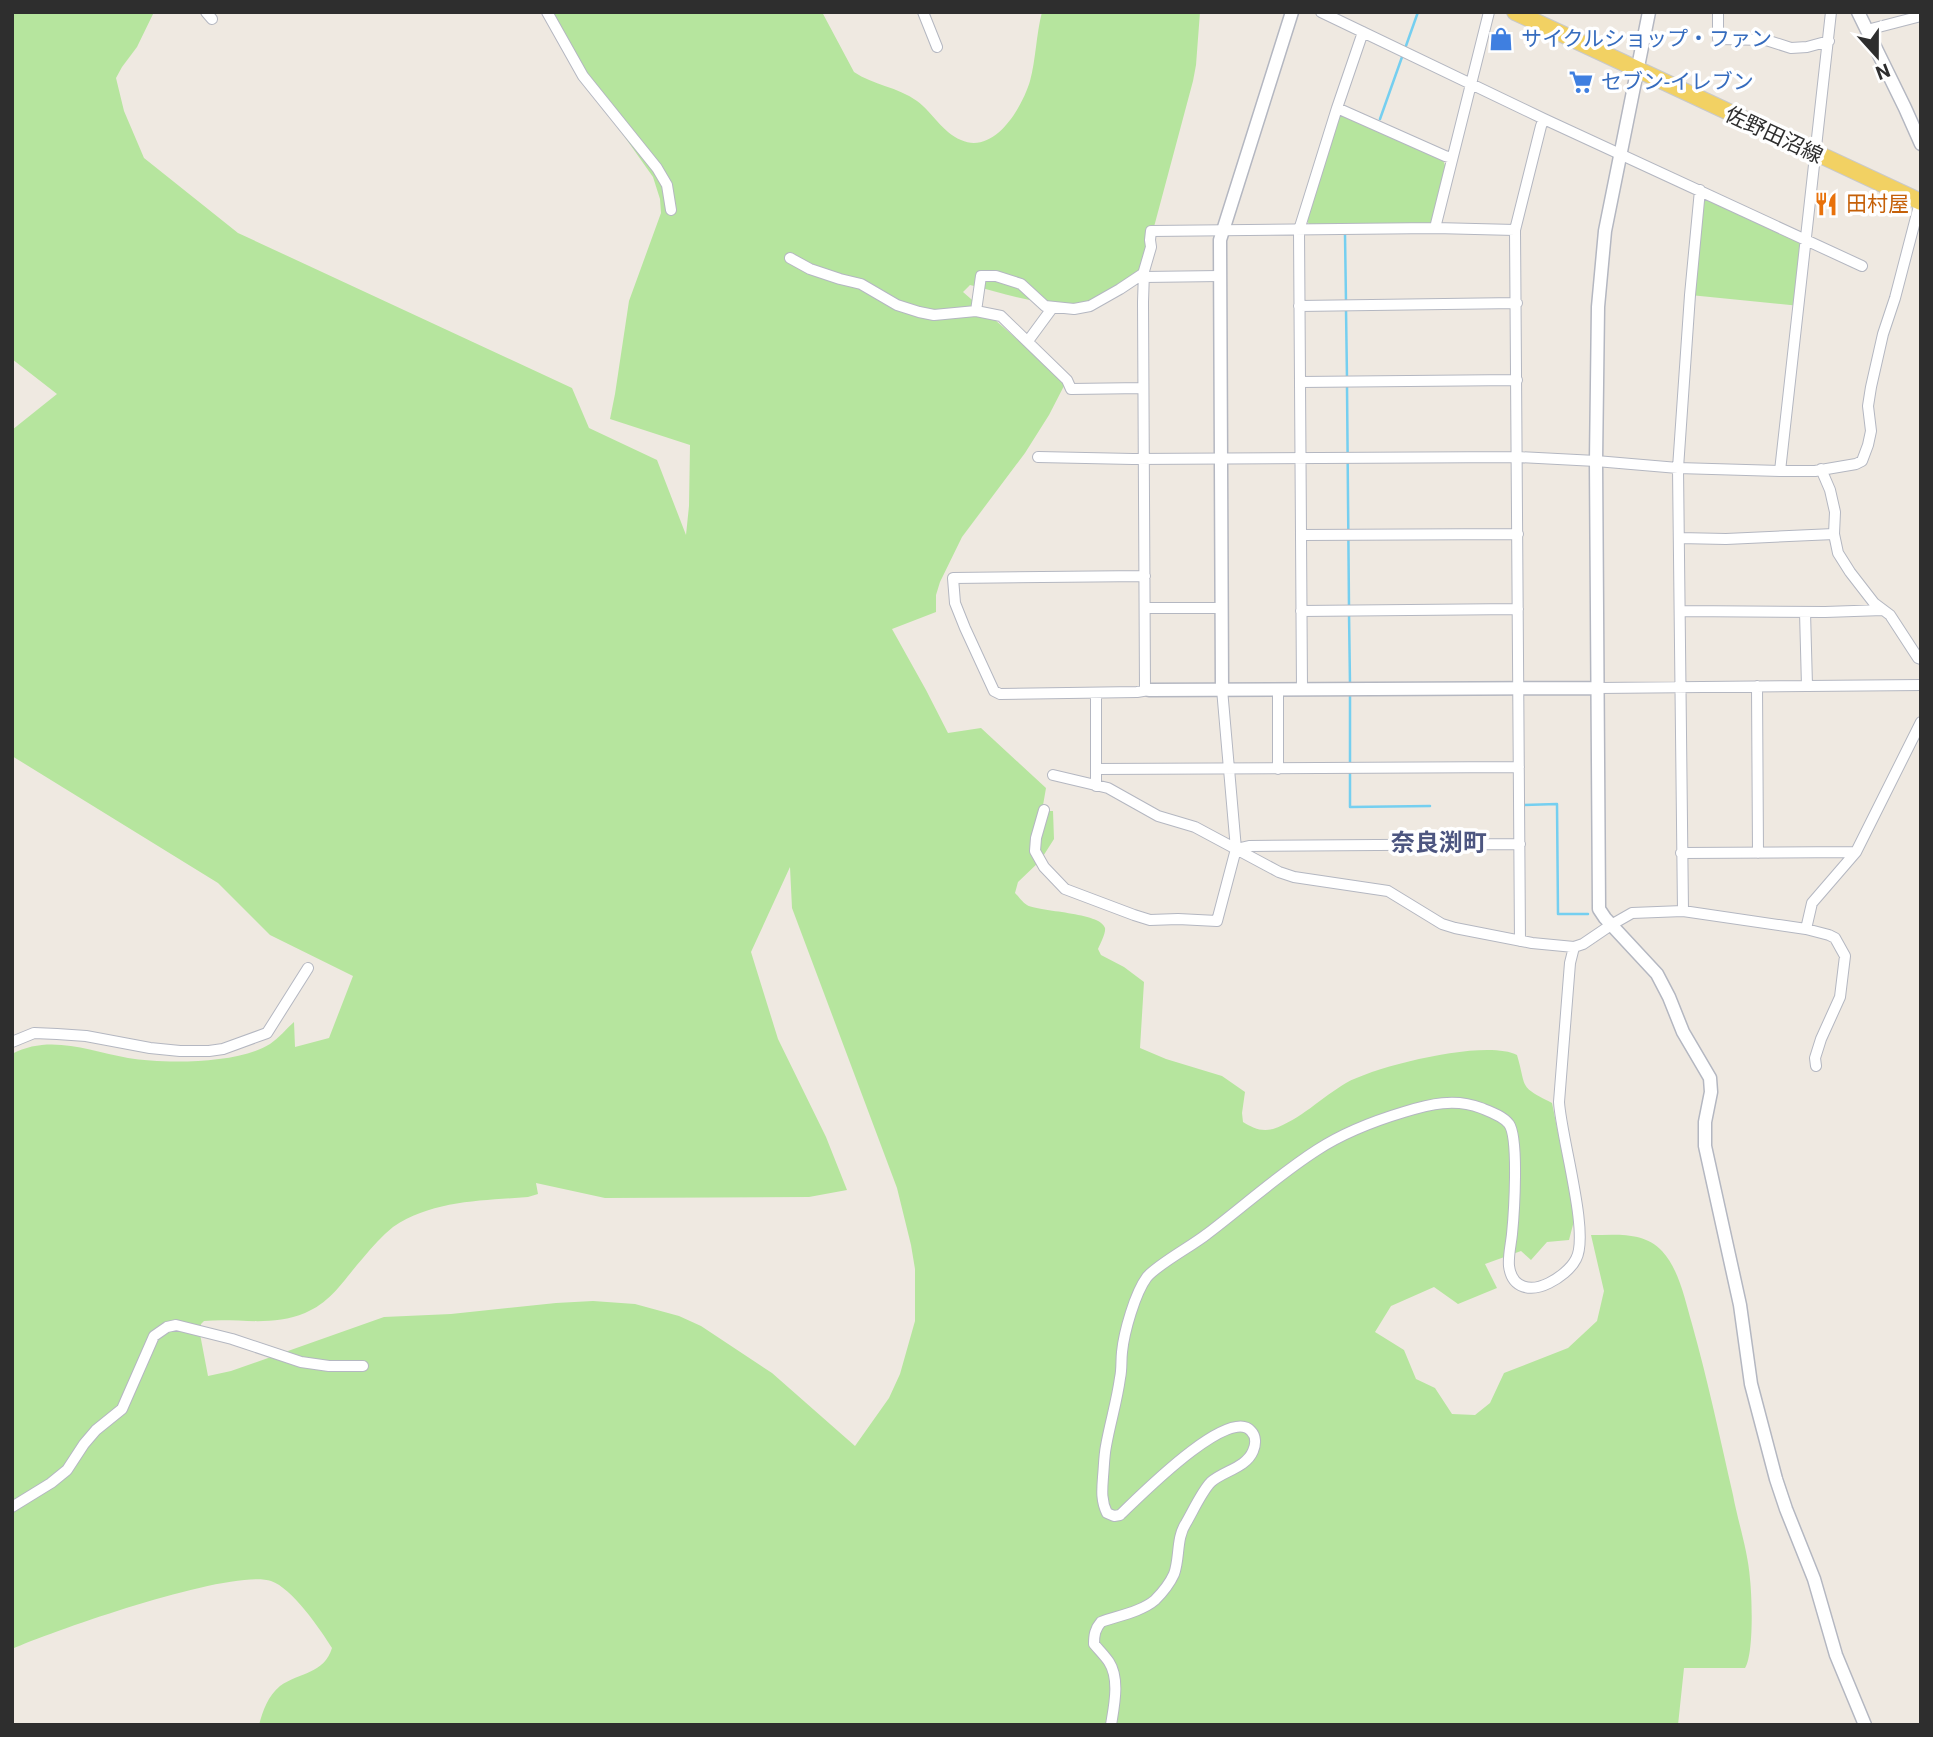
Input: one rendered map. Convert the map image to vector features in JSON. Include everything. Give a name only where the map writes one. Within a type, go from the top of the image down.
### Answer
[{"type":"main road","name":"佐野田沼線","points":[[1515,12],[1921,202]]},
{"type":"street","points":[[547,12],[583,76],[657,168],[667,185],[671,210]]},
{"type":"street","points":[[923,12],[937,47]]},
{"type":"street","points":[[1044,810],[1035,851],[1044,867],[1065,889],[1150,920],[1217,921],[1236,849],[1222,689],[1220,240],[1292,12]]},
{"type":"street","points":[[1321,12],[1862,266]]},
{"type":"street","points":[[1435,229],[1489,12]]},
{"type":"street","points":[[1649,12],[1605,231],[1598,307],[1596,461],[1599,909],[1657,975],[1710,1078],[1711,1092],[1704,1146],[1740,1305],[1751,1384],[1783,1499],[1814,1579],[1836,1655],[1865,1725]]},
{"type":"street","points":[[1717,12],[1718,39],[1766,40],[1791,48],[1829,41]]},
{"type":"street","points":[[1780,471],[1831,12]]},
{"type":"street","points":[[1858,12],[1921,144]]},
{"type":"street","points":[[1867,30],[1921,16]]},
{"type":"street","points":[[1301,689],[1299,230],[1363,32]]},
{"type":"street","points":[[1337,108],[1452,158]]},
{"type":"street","points":[[1520,941],[1515,230],[1545,119]]},
{"type":"street","points":[[1683,911],[1678,468],[1700,190]]},
{"type":"street","points":[[1038,457],[1518,457],[1678,468],[1780,471],[1821,469],[1860,462],[1871,431],[1868,406],[1883,334],[1921,202]]},
{"type":"street","points":[[1147,690],[1143,388],[1144,275],[1151,247],[1151,231],[1515,230]]},
{"type":"street","points":[[790,258],[810,269],[861,284],[897,305],[919,313],[934,315],[976,311],[1000,316],[1068,380],[1071,389],[1143,388]]},
{"type":"street","points":[[976,311],[981,275],[996,276],[1021,284],[1045,306],[1074,309],[1090,306],[1144,275],[1220,276]]},
{"type":"street","points":[[1299,306],[1517,303]]},
{"type":"street","points":[[1028,341],[1054,307]]},
{"type":"street","points":[[1300,382],[1517,380]]},
{"type":"street","points":[[1821,469],[1835,512],[1836,549],[1850,572],[1874,603],[1890,615],[1918,659],[1921,659]]},
{"type":"street","points":[[1301,535],[1518,534]]},
{"type":"street","points":[[1679,538],[1726,539],[1834,534]]},
{"type":"street","points":[[1144,576],[953,578],[955,603],[994,691],[999,694],[1222,689],[1921,685]]},
{"type":"street","points":[[1145,608],[1222,608]]},
{"type":"street","points":[[1301,611],[1518,609]]},
{"type":"street","points":[[1679,611],[1883,610]]},
{"type":"street","points":[[1805,612],[1807,686]]},
{"type":"street","points":[[1757,686],[1758,853]]},
{"type":"street","points":[[1278,689],[1278,769]]},
{"type":"street","points":[[1096,693],[1096,786]]},
{"type":"street","points":[[1807,929],[1812,903],[1856,852],[1921,722]]},
{"type":"street","points":[[1096,769],[1519,767]]},
{"type":"street","points":[[1054,775],[1108,788],[1158,816],[1195,827],[1279,872],[1294,877],[1388,891],[1443,925],[1566,948],[1583,944],[1632,914],[1683,911],[1807,929],[1835,938],[1845,956],[1840,997],[1821,1039],[1815,1058],[1816,1066]]},
{"type":"street","points":[[1236,849],[1249,846],[1520,844]]},
{"type":"street","points":[[1681,853],[1856,852]]},
{"type":"street","points":[[1111,1725],[1115,1706],[1115,1684],[1111,1664],[1094,1644],[1094,1634],[1098,1626],[1101,1622],[1148,1606],[1157,1598],[1174,1574],[1181,1530],[1211,1483],[1243,1462],[1250,1455],[1255,1441],[1252,1432],[1245,1426],[1240,1425],[1216,1433],[1168,1471],[1120,1515],[1107,1513],[1102,1497],[1105,1448],[1121,1378],[1123,1338],[1136,1299],[1147,1278],[1318,1149],[1353,1130],[1387,1117],[1422,1107],[1460,1102],[1499,1116],[1510,1125],[1514,1154],[1514,1213],[1509,1266],[1513,1275],[1522,1287],[1529,1289],[1549,1284],[1562,1275],[1577,1258],[1581,1241],[1559,1102],[1570,963],[1574,947]]},
{"type":"street","points":[[12,1042],[34,1033],[86,1036],[180,1051],[223,1049],[267,1033],[308,968]]},
{"type":"street","points":[[12,1507],[67,1470],[96,1430],[122,1409],[154,1336],[167,1327],[176,1325],[232,1339],[301,1362],[329,1366],[363,1366]]},
{"type":"green space","points":[[12,12],[154,12],[137,47],[116,78],[124,111],[144,158],[238,233],[572,388],[589,428],[657,460],[686,535],[690,445],[610,419],[629,301],[661,213],[660,199],[653,177],[567,55],[547,12],[822,12],[854,72],[910,96],[954,137],[973,143],[985,141],[995,135],[1005,126],[1020,104],[1032,73],[1042,12],[1200,12],[1193,81],[1139,283],[1104,298],[1070,304],[1020,298],[970,285],[963,292],[1066,382],[1025,453],[962,537],[940,582],[936,595],[936,612],[892,629],[948,733],[981,728],[1046,788],[1042,811],[1053,811],[1054,839],[1040,861],[1018,882],[1015,893],[1025,904],[1033,907],[1081,916],[1101,923],[1105,930],[1098,949],[1101,955],[1144,982],[1140,1048],[1222,1076],[1245,1092],[1243,1122],[1257,1129],[1273,1129],[1302,1114],[1346,1083],[1405,1062],[1481,1050],[1517,1055],[1526,1085],[1552,1103],[1575,1217],[1569,1240],[1547,1242],[1531,1260],[1521,1251],[1485,1264],[1497,1288],[1458,1304],[1434,1287],[1391,1306],[1375,1332],[1404,1350],[1416,1379],[1435,1388],[1452,1414],[1475,1415],[1490,1403],[1504,1373],[1568,1348],[1597,1321],[1604,1291],[1591,1235],[1638,1237],[1662,1251],[1677,1276],[1687,1305],[1709,1388],[1747,1558],[1752,1625],[1750,1651],[1745,1668],[1684,1668],[1678,1725],[259,1725],[272,1694],[288,1681],[317,1668],[328,1657],[332,1648],[296,1600],[271,1581],[250,1579],[183,1592],[103,1616],[12,1649],[12,1054],[26,1048],[55,1045],[143,1060],[221,1059],[256,1051],[270,1044],[294,1022],[295,1047],[329,1038],[353,976],[270,935],[218,883],[12,756],[12,430],[57,394],[12,359]],"holes":[[[790,867],[792,908],[897,1188],[915,1269],[915,1321],[900,1374],[889,1398],[855,1446],[772,1373],[701,1326],[679,1316],[635,1304],[593,1301],[451,1314],[384,1317],[231,1371],[208,1376],[200,1334],[204,1321],[268,1321],[305,1313],[331,1296],[393,1227],[424,1211],[458,1203],[528,1197],[538,1194],[536,1183],[605,1198],[809,1197],[847,1190],[826,1137],[778,1039],[751,952]]]},
{"type":"green space","points":[[1345,114],[1443,160],[1446,168],[1434,221],[1427,226],[1310,226],[1306,219],[1338,117]]},
{"type":"green space","points":[[1700,190],[1806,240],[1800,306],[1690,295]]},
{"type":"waterway","points":[[1380,119],[1418,12]]},
{"type":"waterway","points":[[1345,235],[1346,302]]},
{"type":"waterway","points":[[1346,309],[1347,379]]},
{"type":"waterway","points":[[1347,386],[1349,607]]},
{"type":"waterway","points":[[1349,613],[1350,684]]},
{"type":"waterway","points":[[1350,694],[1350,764]]},
{"type":"waterway","points":[[1350,771],[1350,807],[1430,806]]},
{"type":"waterway","points":[[1524,805],[1557,804],[1558,914],[1588,914]]},
{"type":"place","name":"サイクルショップ・ファン","points":[[1501,39]]},
{"type":"place","name":"セブン-イレブン","points":[[1581,82]]},
{"type":"place","name":"田村屋","points":[[1826,204]]},
{"type":"district","name":"奈良渕町","points":[[1439,843]]}]
